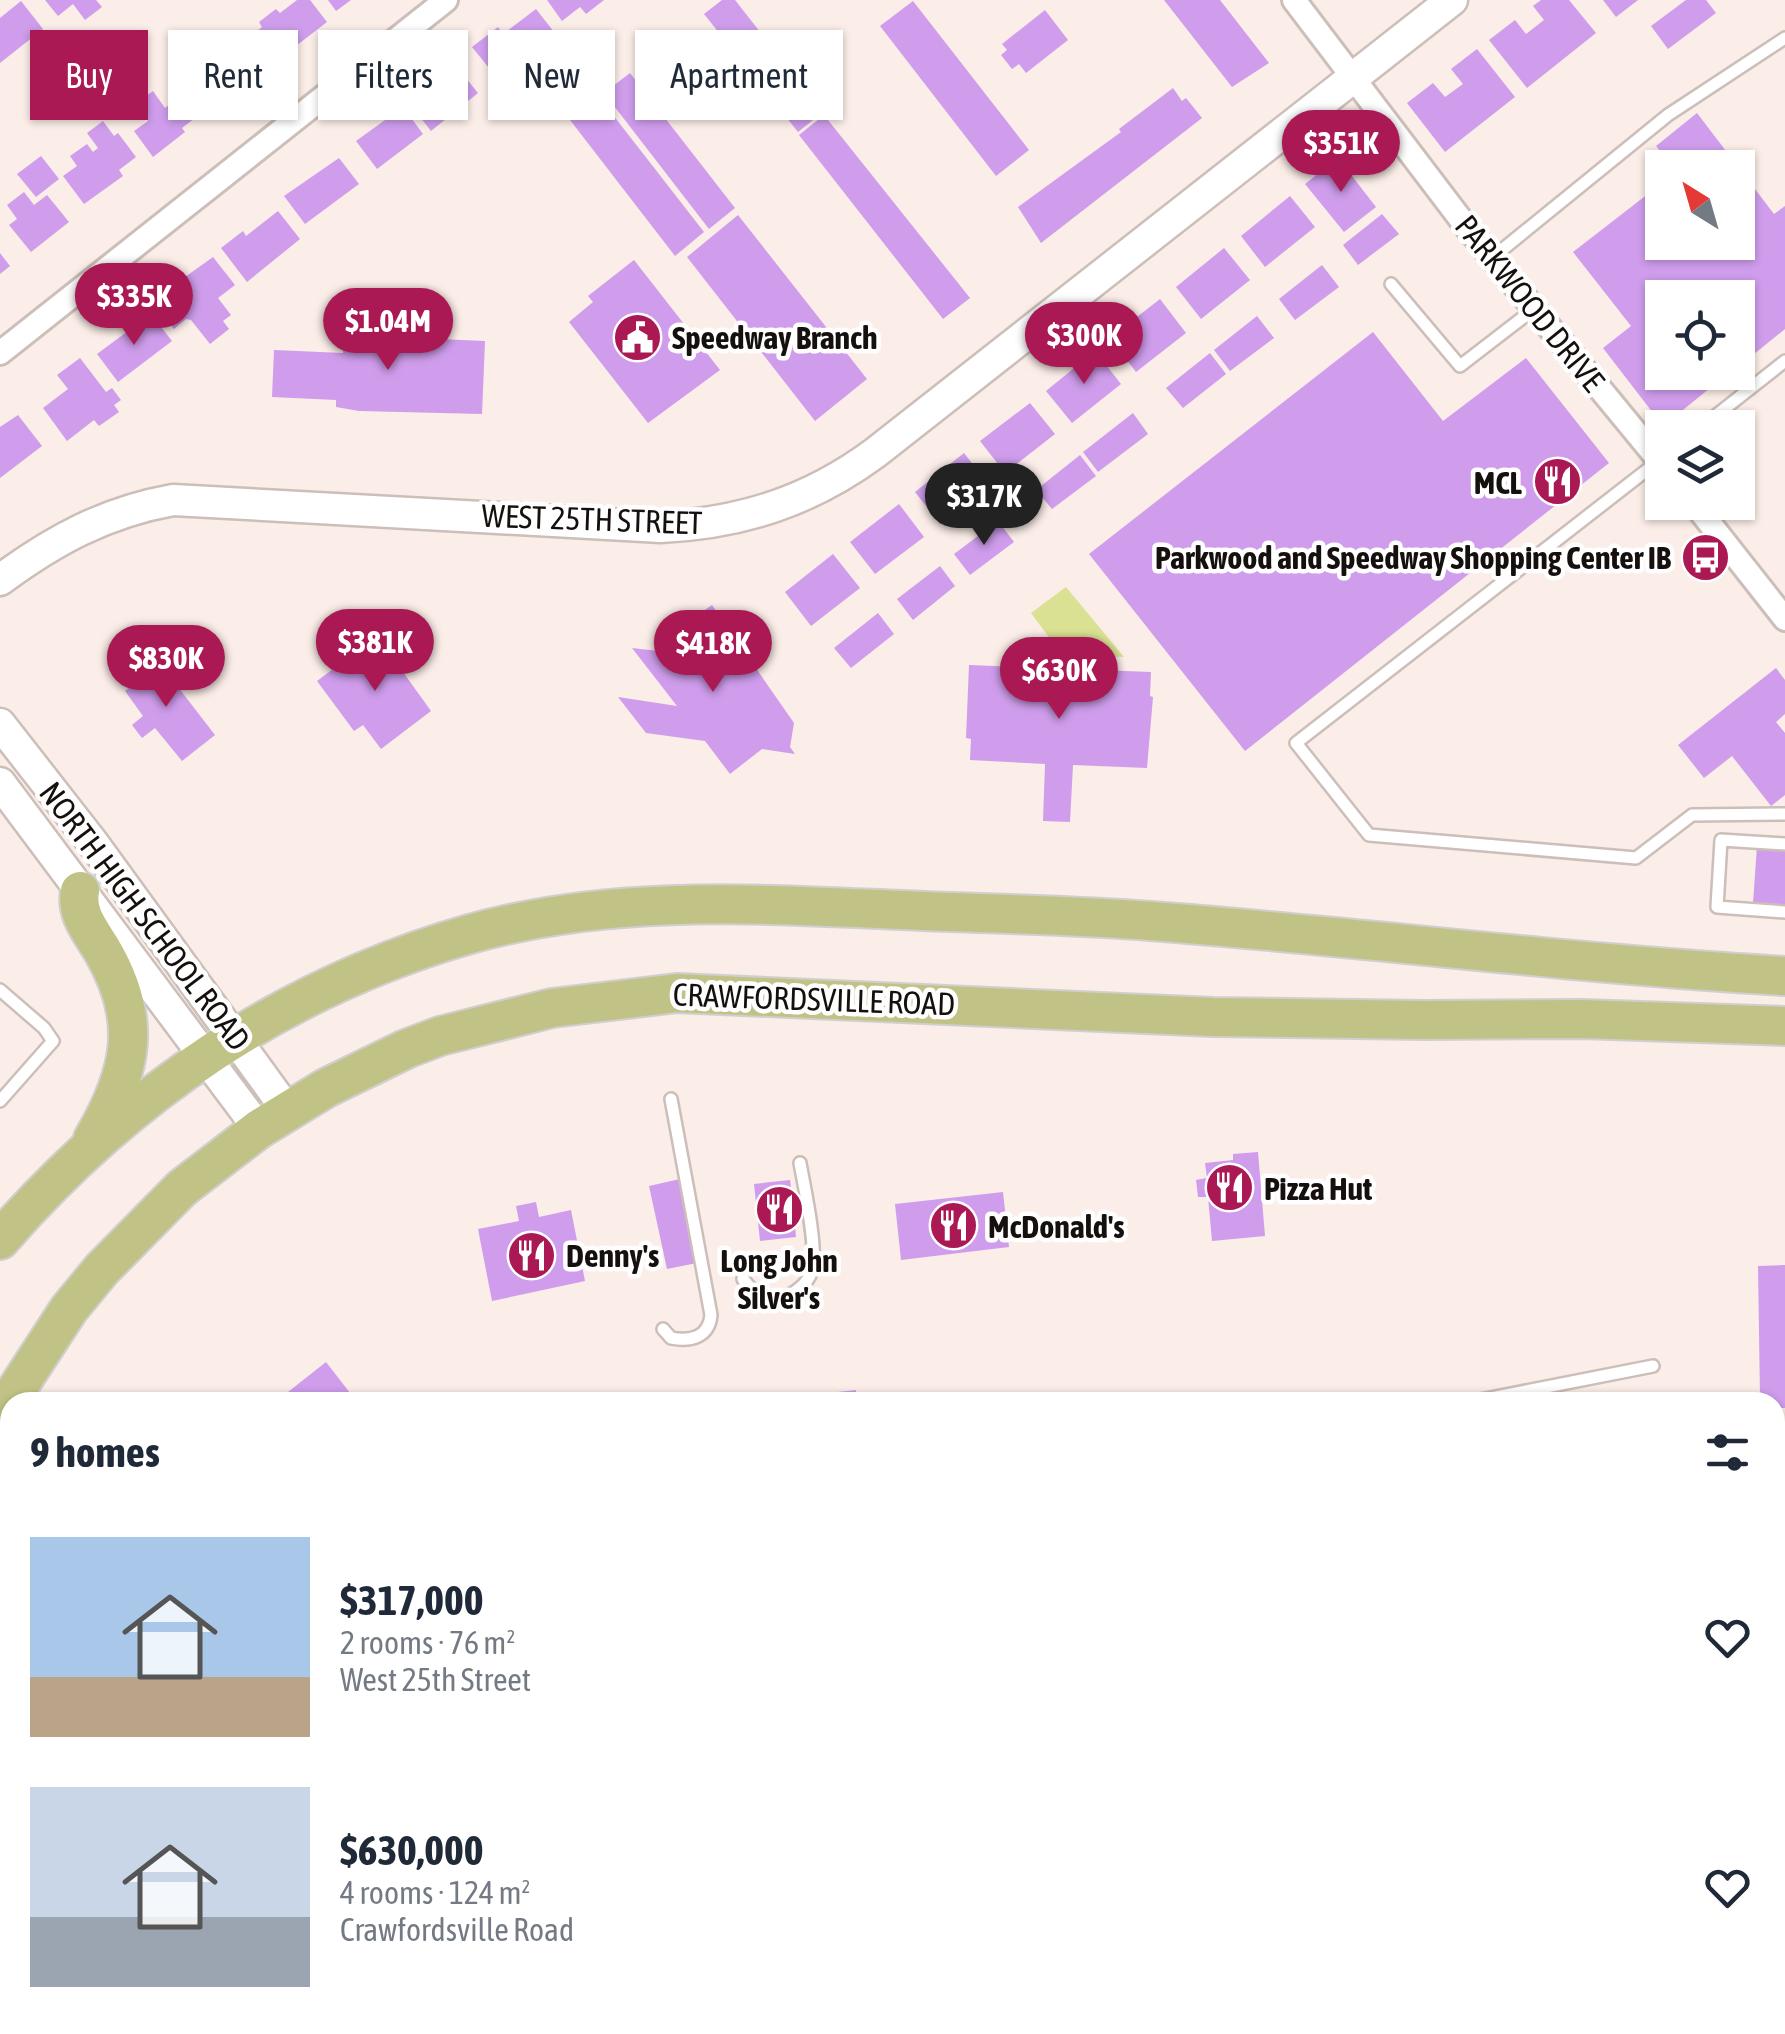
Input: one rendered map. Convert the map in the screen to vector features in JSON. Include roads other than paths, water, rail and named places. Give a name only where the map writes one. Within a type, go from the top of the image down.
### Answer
[{"type":"main road","points":[[80,891],[82,916],[124,993],[129,1041],[120,1085],[84,1153]]},
{"type":"main road","points":[[0,1240],[58,1175],[220,1046],[349,977],[472,933],[602,909],[734,903],[1148,920],[1642,967],[1785,976]]},
{"type":"main road","name":"CRAWFORDSVILLE ROAD","points":[[15,1392],[69,1309],[102,1268],[182,1188],[273,1120],[368,1065],[440,1036],[552,1008],[664,994],[1212,1017],[1582,1018],[1785,1026]]},
{"type":"street","points":[[0,353],[446,0]]},
{"type":"street","name":"PARKWOOD DRIVE","points":[[1294,0],[1492,258],[1645,441]]},
{"type":"street","name":"WEST 25TH STREET","points":[[0,580],[77,529],[132,509],[173,500],[661,527],[714,523],[786,504],[843,477],[875,453],[1452,0]]},
{"type":"street","points":[[1707,520],[1785,619]]},
{"type":"street","name":"NORTH HIGH SCHOOL ROAD","points":[[0,724],[93,843],[220,1046],[273,1120]]},
{"type":"street","name":"NORTH HIGH SCHOOL ROAD","points":[[0,783],[80,891],[220,1046]]},
{"type":"lane","points":[[1492,258],[1668,115],[1785,38]]},
{"type":"lane","points":[[1390,284],[1460,366],[1534,309]]},
{"type":"lane","points":[[1723,410],[1785,361]]},
{"type":"lane","points":[[1645,472],[1296,744],[1369,835],[1636,858],[1692,815],[1785,814]]},
{"type":"lane","points":[[1785,844],[1721,840],[1716,907],[1785,912]]},
{"type":"lane","points":[[0,990],[44,1028],[53,1041],[0,1101]]},
{"type":"lane","points":[[0,1080],[11,1089]]},
{"type":"lane","points":[[662,1329],[671,1338],[698,1336],[706,1331],[711,1315],[672,1099]]},
{"type":"lane","points":[[742,1279],[756,1294],[768,1299],[782,1298],[808,1279],[813,1269],[800,1162]]},
{"type":"lane","points":[[1521,1392],[1653,1366]]},
{"type":"place","name":"Speedway Branch","points":[[637,337]]},
{"type":"place","name":"MCL","points":[[1557,482]]},
{"type":"place","name":"Parkwood and Speedway Shopping Center IB","points":[[1706,557]]},
{"type":"place","name":"Pizza Hut","points":[[1229,1188]]},
{"type":"place","name":"Long John Silver's","points":[[779,1210]]},
{"type":"place","name":"McDonald's","points":[[953,1226]]},
{"type":"place","name":"Denny's","points":[[531,1255]]}]
